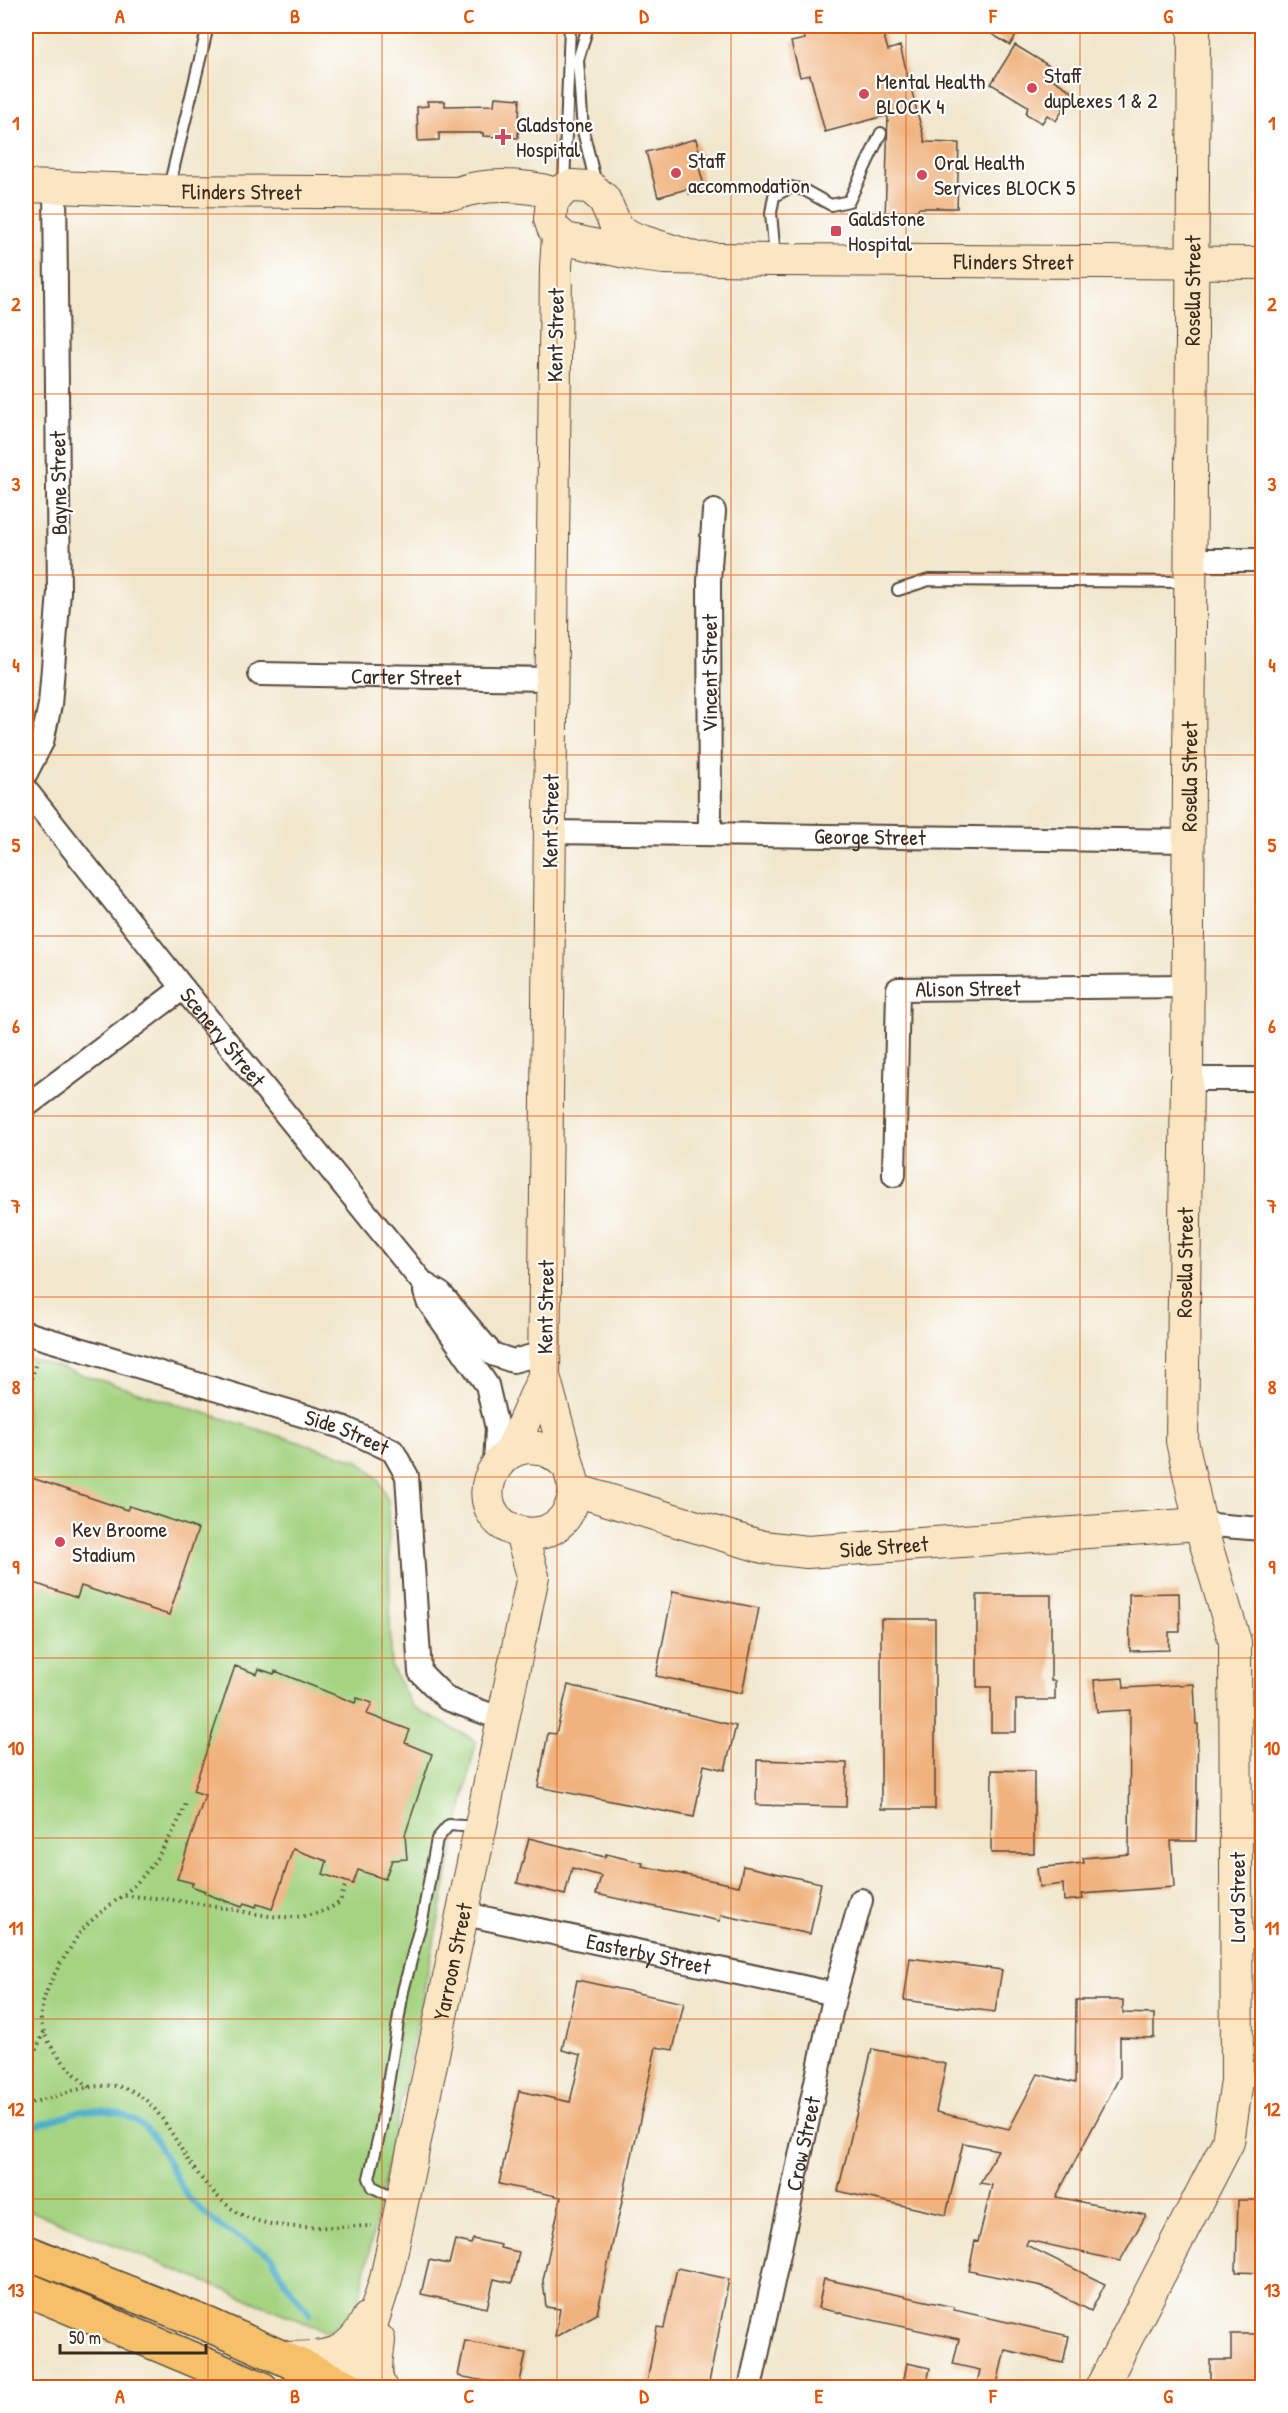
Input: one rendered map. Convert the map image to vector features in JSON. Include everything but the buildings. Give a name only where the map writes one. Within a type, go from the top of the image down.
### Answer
[{"type":"main road","points":[[26,2252],[207,2324],[352,2388]]},
{"type":"main road","points":[[26,2289],[261,2388]]},
{"type":"street","name":"Rosella Street","points":[[1194,26],[1188,986],[1182,1441],[1200,1524]]},
{"type":"street","points":[[581,185],[602,200],[608,218],[600,234],[565,221],[581,185]]},
{"type":"street","name":"Flinders Street","points":[[40,187],[168,191],[458,193],[465,197],[526,202],[538,206],[565,221],[640,255],[776,260],[1263,263]]},
{"type":"street","name":"Bayne Street","points":[[26,773],[42,742],[50,705],[59,592],[40,187]]},
{"type":"street","name":"Flinders Street","points":[[602,200],[618,230],[635,239],[692,257]]},
{"type":"street","name":"Kent Street","points":[[565,221],[556,267],[544,1364],[571,1478]]},
{"type":"street","name":"Vincent Street","points":[[710,834],[709,581],[714,511]]},
{"type":"street","points":[[1190,571],[1263,560]]},
{"type":"street","name":"Carter Street","points":[[260,674],[552,679]]},
{"type":"street","name":"Scenery Street","points":[[26,790],[183,988],[423,1283],[441,1294],[492,1354],[513,1360],[544,1364]]},
{"type":"street","name":"George Street","points":[[550,832],[1189,841]]},
{"type":"street","name":"Alison Street","points":[[894,1175],[898,989],[1188,986]]},
{"type":"street","points":[[26,1106],[183,988]]},
{"type":"street","points":[[1187,1079],[1263,1079]]},
{"type":"street","name":"Scenery Street","points":[[423,1283],[428,1301],[487,1385],[503,1458]]},
{"type":"street","name":"Side Street","points":[[26,1333],[342,1427],[393,1451],[407,1476],[420,1672],[447,1699],[502,1719]]},
{"type":"street","name":"Kent Street","points":[[503,1458],[544,1364]]},
{"type":"street","points":[[526,1447],[541,1448],[556,1454],[571,1478],[572,1506],[564,1519],[552,1529],[537,1534],[522,1533],[506,1527],[494,1514],[487,1498],[488,1481],[503,1458],[526,1447]]},
{"type":"street","name":"Side Street","points":[[571,1478],[763,1547],[807,1552],[1200,1524]]},
{"type":"street","points":[[1200,1524],[1263,1529]]},
{"type":"street","name":"Lord Street","points":[[1101,2388],[1228,2142],[1250,2081],[1235,1642],[1200,1524]]},
{"type":"street","name":"Yarroon Street","points":[[352,2388],[386,2279],[533,1576],[522,1533]]},
{"type":"street","name":"Crow Street","points":[[750,2388],[835,1994],[861,1900]]},
{"type":"street","name":"Easterby Street","points":[[461,1913],[835,1994]]},
{"type":"street","points":[[284,2358],[329,2357],[349,2346],[365,2324],[386,2279]]},
{"type":"street","points":[[381,2388],[377,2382],[376,2369],[386,2279]]},
{"type":"lane","points":[[168,191],[208,26]]},
{"type":"lane","points":[[565,221],[570,26]]},
{"type":"lane","points":[[588,26],[578,60],[583,131],[602,200]]},
{"type":"lane","points":[[776,260],[771,213],[774,196],[791,187],[804,190],[831,205],[849,201],[881,133]]},
{"type":"lane","points":[[804,190],[808,178]]},
{"type":"lane","points":[[898,590],[929,580],[1190,571]]},
{"type":"lane","points":[[399,2213],[373,2187],[369,2178],[386,2103],[403,1991],[423,1915],[437,1839],[449,1825],[479,1827]]},
{"type":"path","points":[[26,1402],[36,1361]]},
{"type":"path","points":[[89,2088],[72,2073],[61,2059],[44,2031],[40,2014],[55,1971],[82,1929],[124,1896],[144,1875],[180,1822],[186,1803]]},
{"type":"path","points":[[124,1896],[157,1897],[281,1918],[311,1916],[330,1909],[340,1902],[346,1882]]},
{"type":"path","points":[[26,2065],[35,2052],[44,2031]]},
{"type":"path","points":[[26,2104],[89,2088],[116,2086],[140,2096],[162,2117],[188,2160],[216,2194],[239,2214],[261,2222],[284,2225],[399,2213]]},
{"type":"green space","points":[[26,1357],[359,1461],[379,1480],[388,1501],[391,1666],[412,1706],[476,1741],[356,2315],[328,2332],[26,2209]]},
{"type":"waterway","points":[[26,2129],[81,2111],[100,2110],[119,2113],[136,2121],[152,2134],[187,2196],[221,2227],[271,2256],[288,2286],[310,2314]]},
{"type":"place","name":"Staff duplexes 1 & 2","points":[[1032,88]]},
{"type":"place","name":"Mental Health BLOCK 4","points":[[864,94]]},
{"type":"place","name":"Gladstone Hospital","points":[[503,137]]},
{"type":"place","name":"Staff accommodation","points":[[676,173]]},
{"type":"place","name":"Oral Health Services BLOCK 5","points":[[922,175]]},
{"type":"place","name":"Galdstone Hospital","points":[[836,231]]},
{"type":"place","name":"Kev Broome Stadium","points":[[60,1542]]}]
